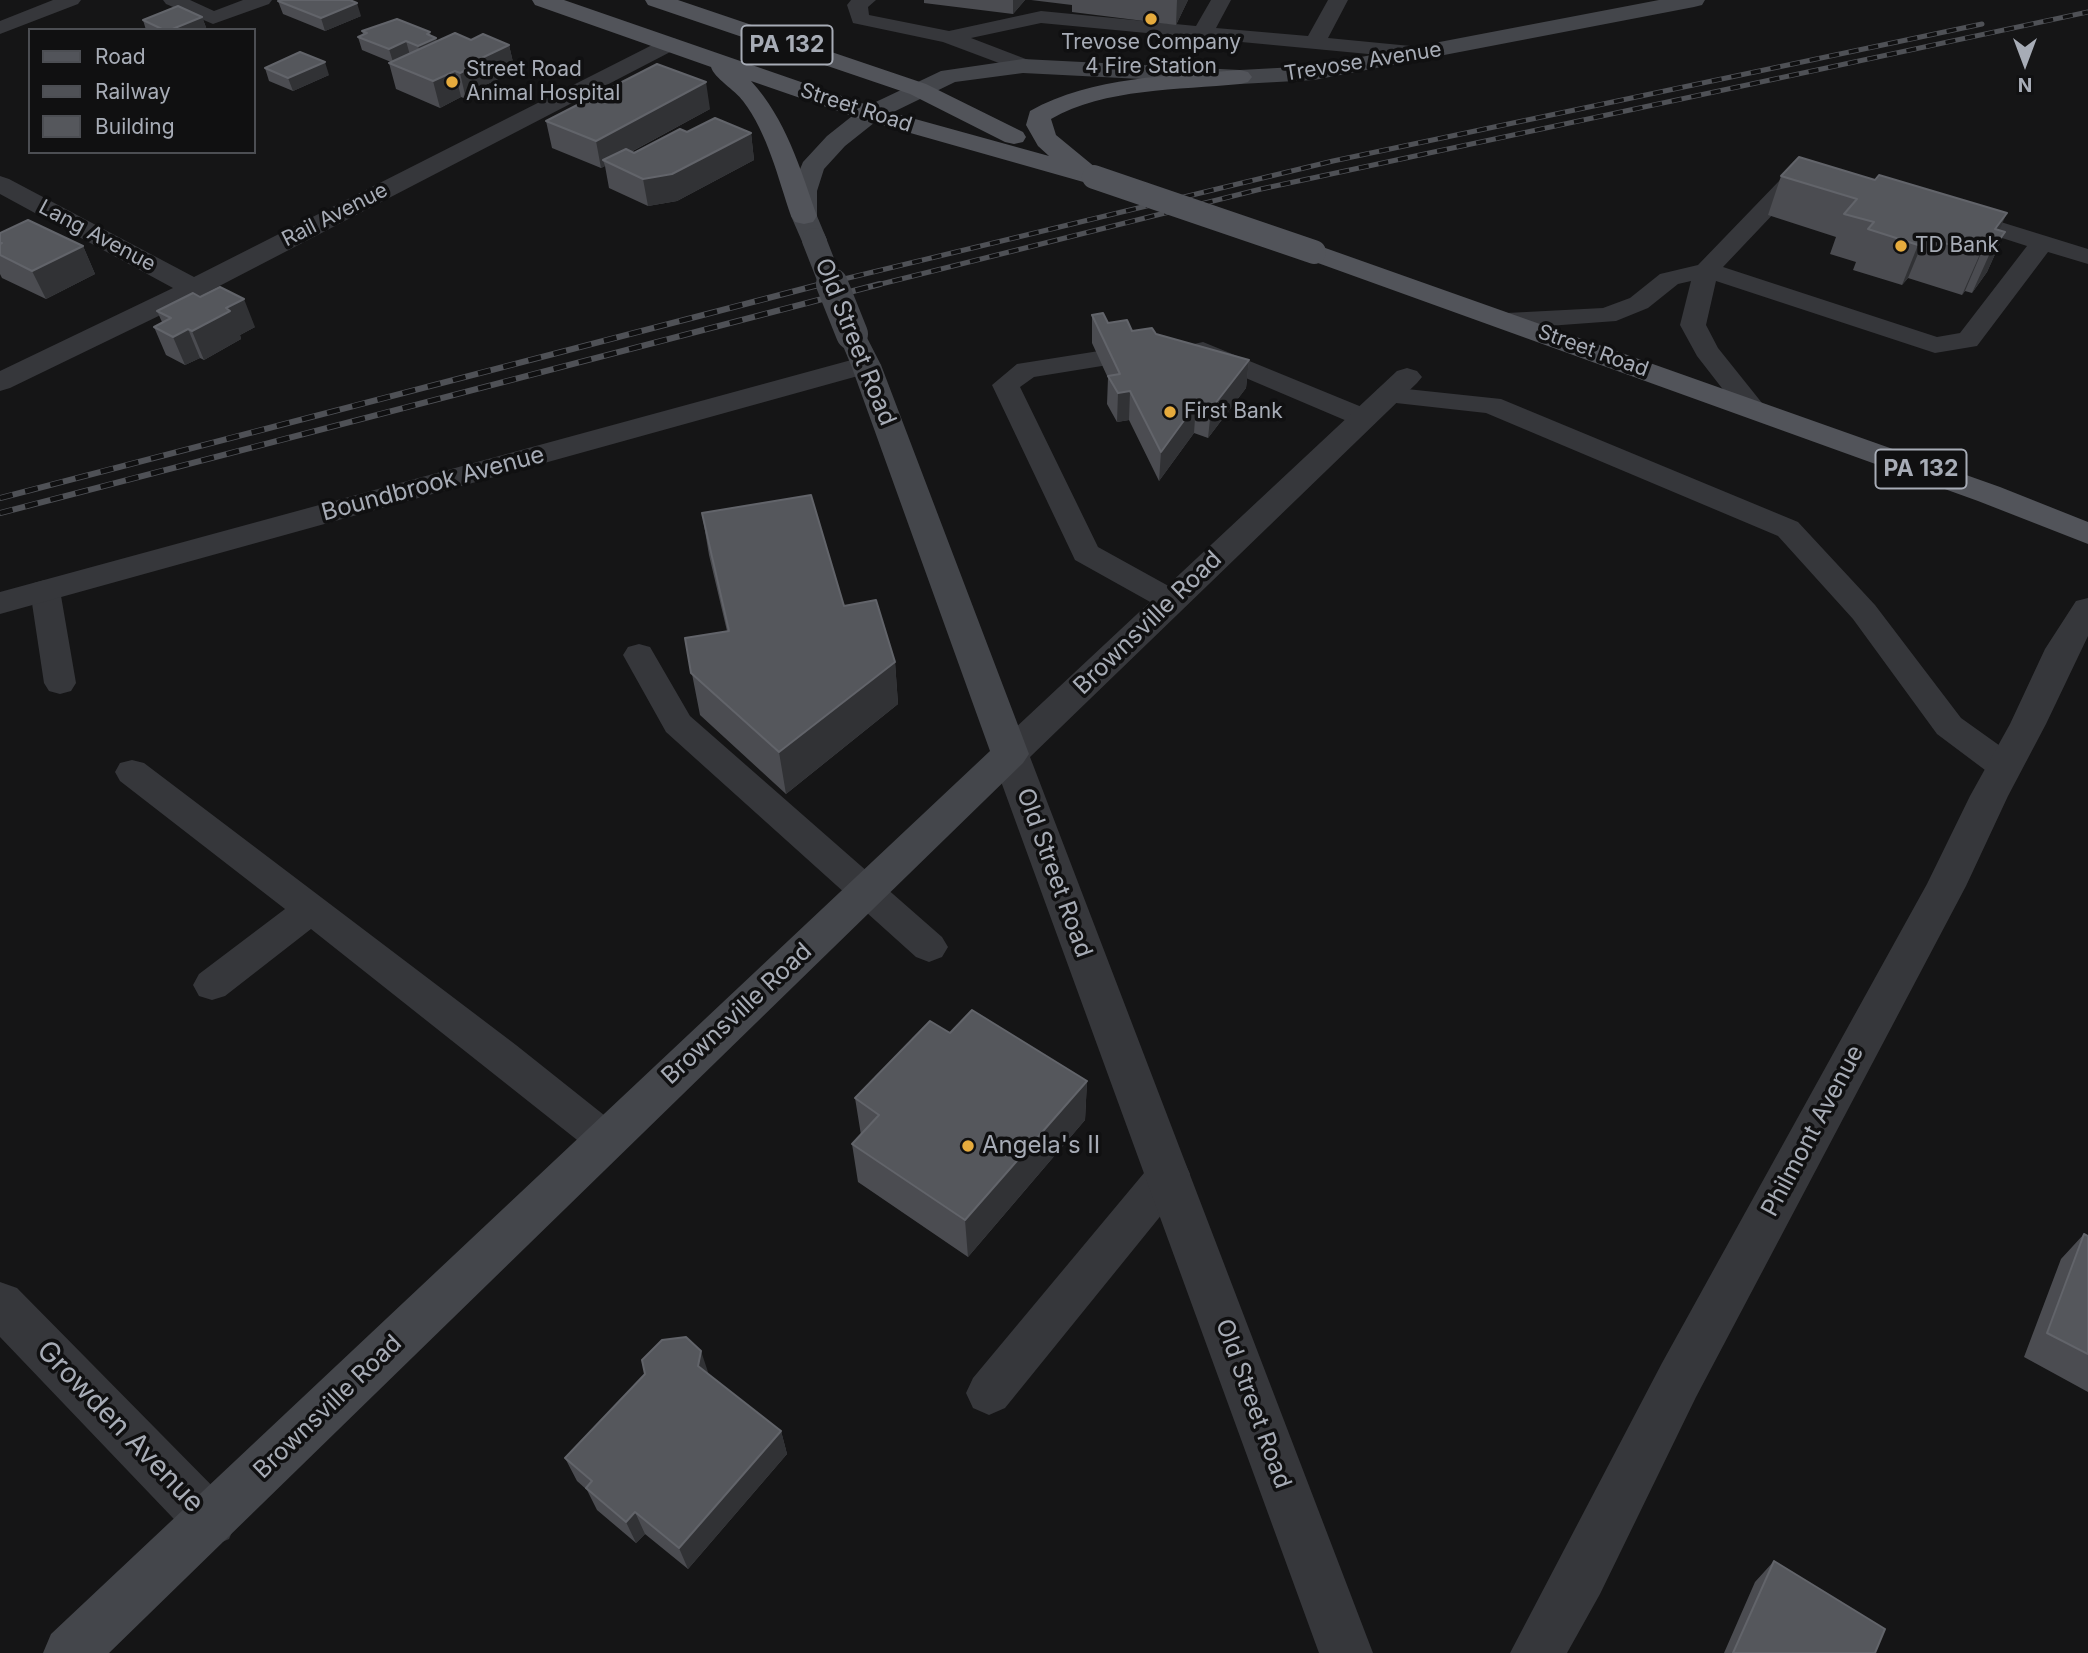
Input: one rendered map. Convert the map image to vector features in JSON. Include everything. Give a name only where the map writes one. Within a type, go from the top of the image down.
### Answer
[{"type":"main road","name":"Street Road","points":[[543,0],[870,114],[1094,177],[1314,253],[1989,494],[2088,534]]},
{"type":"main road","name":"Street Road","points":[[656,0],[918,89],[1094,177]]},
{"type":"main road","points":[[702,57],[740,79],[758,103],[809,228]]},
{"type":"main road","points":[[1094,177],[1057,151],[1046,139],[1038,121],[1047,110],[1102,94],[1240,77]]},
{"type":"street","name":"Trevose Avenue","points":[[870,114],[949,76],[1023,66],[1240,77],[1314,73],[1694,0]]},
{"type":"street","name":"Rail Avenue","points":[[0,382],[194,288],[668,44]]},
{"type":"street","name":"Old Street Road","points":[[870,114],[836,141],[812,167],[804,191],[809,228],[866,365],[1346,1653]]},
{"type":"street","name":"Lang Avenue","points":[[0,184],[194,288]]},
{"type":"street","name":"Boundbrook Avenue","points":[[0,603],[866,365]]},
{"type":"street","name":"Brownsville Road","points":[[70,1653],[211,1521],[605,1139],[1398,386]]},
{"type":"street","name":"Philmont Avenue","points":[[1537,1653],[1581,1575],[1679,1380],[1946,886],[2028,724],[2062,649],[2088,609]]},
{"type":"street","name":"Growden Avenue","points":[[0,1304],[211,1521]]},
{"type":"lane","points":[[0,28],[71,0]]},
{"type":"lane","points":[[173,0],[213,18],[262,0]]},
{"type":"lane","points":[[866,0],[857,5],[860,19],[949,37],[1023,66]]},
{"type":"lane","points":[[1203,33],[1221,0]]},
{"type":"lane","points":[[1315,43],[1338,0]]},
{"type":"lane","points":[[949,37],[1041,17],[1421,53]]},
{"type":"lane","points":[[1752,408],[1706,350],[1693,325],[1707,270],[1788,185],[1812,178],[1838,181]]},
{"type":"lane","points":[[1928,208],[2088,257]]},
{"type":"lane","points":[[1507,321],[1607,316],[1639,303],[1669,279],[1707,270],[1935,345],[1968,340],[2043,242]]},
{"type":"lane","points":[[1175,348],[1206,351],[1364,418]]},
{"type":"lane","points":[[1099,359],[1026,370],[1006,385],[1086,553],[1172,601]]},
{"type":"lane","points":[[1398,386],[1491,405],[1788,528],[1864,612],[1949,726],[2005,767]]},
{"type":"lane","points":[[46,590],[60,683]]},
{"type":"lane","points":[[639,655],[678,724],[929,947]]},
{"type":"lane","points":[[132,772],[605,1139]]},
{"type":"lane","points":[[212,985],[311,909]]},
{"type":"lane","points":[[989,1393],[1169,1174]]},
{"type":"building","points":[[350,0],[357,3],[321,18],[278,1]]},
{"type":"building","points":[[178,6],[202,17],[175,28],[160,28],[143,20]]},
{"type":"building","points":[[397,19],[430,32],[427,34],[436,38],[418,46],[406,41],[389,49],[358,37],[367,33],[362,31]]},
{"type":"building","points":[[455,33],[471,40],[483,34],[509,45],[467,65],[472,67],[460,73],[455,71],[433,81],[389,63]]},
{"type":"building","points":[[300,52],[325,62],[288,78],[265,68]]},
{"type":"building","points":[[657,64],[706,82],[596,141],[546,121]]},
{"type":"building","points":[[715,118],[751,133],[672,174],[643,179],[603,160],[626,149],[634,153],[680,129],[687,132]]},
{"type":"building","points":[[1799,157],[1875,180],[1879,175],[2007,213],[1995,229],[2005,232],[1990,253],[1982,251],[1980,254],[1925,237],[1918,245],[1868,229],[1874,222],[1844,214],[1857,199],[1781,176]]},
{"type":"building","points":[[28,220],[83,246],[32,271],[0,255],[0,233]]},
{"type":"building","points":[[220,287],[244,299],[226,308],[230,311],[192,331],[188,329],[173,337],[154,327],[171,318],[157,311],[193,293],[200,297]]},
{"type":"building","points":[[1103,313],[1108,323],[1127,320],[1132,331],[1152,328],[1156,334],[1249,360],[1211,409],[1196,404],[1161,452],[1130,391],[1118,393],[1108,376],[1120,374],[1092,315]]},
{"type":"building","points":[[811,495],[844,606],[876,600],[895,662],[779,752],[691,673],[685,638],[729,631],[702,513]]},
{"type":"building","name":"Angela's II","points":[[972,1010],[1087,1081],[965,1220],[852,1144],[879,1115],[855,1098],[930,1021],[950,1033]]},
{"type":"building","points":[[2084,1234],[2088,1236],[2088,1354],[2047,1333]]},
{"type":"building","points":[[686,1337],[701,1351],[698,1366],[781,1431],[679,1548],[635,1512],[626,1522],[586,1488],[592,1481],[565,1458],[645,1374],[642,1360],[662,1340]]},
{"type":"building","points":[[1774,1561],[1885,1629],[1875,1653],[1733,1653]]},
{"type":"railway","points":[[873,286],[1261,189],[2088,12]]},
{"type":"railway","points":[[815,286],[1333,161],[1982,24]]},
{"type":"railway","points":[[0,498],[822,284]]},
{"type":"railway","points":[[0,513],[880,284]]},
{"type":"place","name":"Trevose Company 4 Fire Station","points":[[1151,19]]},
{"type":"place","name":"Street Road Animal Hospital","points":[[452,82]]},
{"type":"place","name":"TD Bank","points":[[1901,246]]},
{"type":"place","name":"First Bank","points":[[1170,412]]},
{"type":"place","name":"Angela's II","points":[[968,1146]]}]
